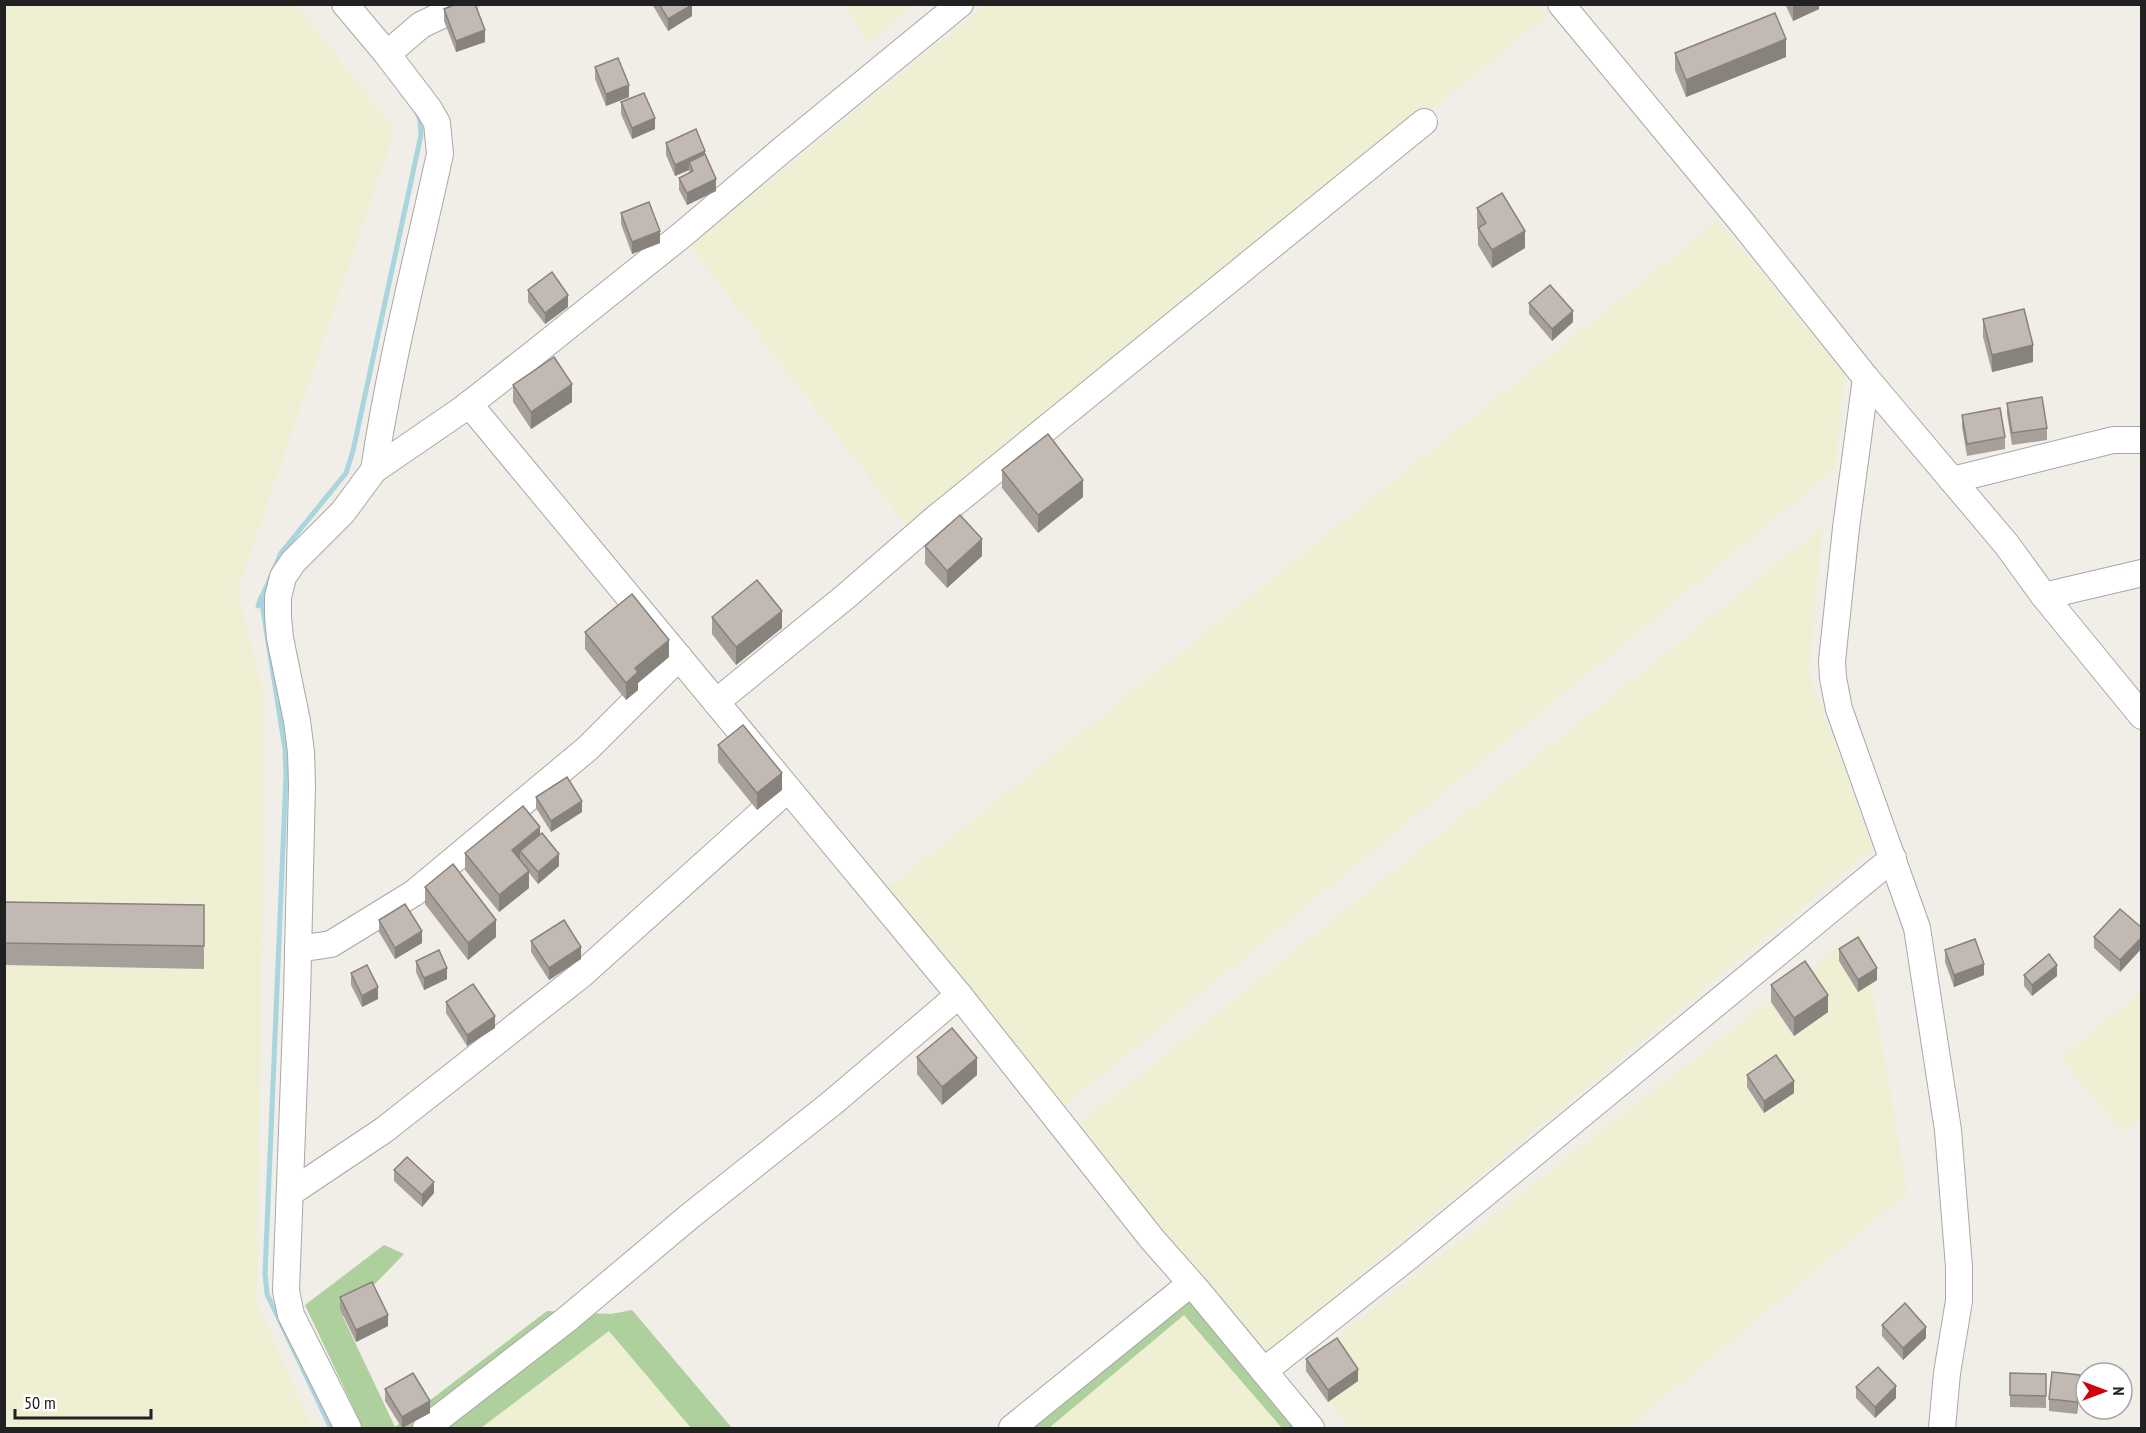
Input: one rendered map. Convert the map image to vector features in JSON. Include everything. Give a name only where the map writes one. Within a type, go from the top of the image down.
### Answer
[{"type":"street","points":[[345,4],[429,109],[437,123],[440,154],[398,338],[374,470]]},
{"type":"street","points":[[387,54],[421,25],[465,4]]},
{"type":"street","points":[[348,1428],[291,1315],[286,1291],[298,949],[301,752],[280,638],[278,597],[284,577],[293,562],[343,512],[374,470],[469,404],[683,234],[960,4]]},
{"type":"street","points":[[1561,4],[1740,220],[1866,378],[2007,545],[2044,596],[2142,716]]},
{"type":"street","points":[[716,702],[845,597],[936,518],[1424,122]]},
{"type":"street","points":[[1866,378],[1846,528],[1832,661],[1833,678],[1839,709],[1920,940],[1949,1141],[1959,1282],[1959,1300],[1942,1410],[1942,1428]]},
{"type":"street","points":[[469,404],[959,995],[1152,1239],[1311,1428]]},
{"type":"street","points":[[1952,480],[2112,440],[2142,440]]},
{"type":"street","points":[[2044,596],[2142,573]]},
{"type":"street","points":[[298,949],[332,944],[414,893],[588,748],[679,657]]},
{"type":"street","points":[[290,1193],[384,1130],[581,975],[788,789]]},
{"type":"street","points":[[1264,1371],[1408,1257],[1893,858]]},
{"type":"street","points":[[426,1428],[566,1320],[690,1216],[832,1103],[959,995]]},
{"type":"street","points":[[1012,1428],[1190,1284]]},
{"type":"green space","points":[[1538,4],[1547,16],[910,530],[690,246],[985,5]]},
{"type":"green space","points":[[5,5],[296,5],[395,130],[237,592],[265,697],[257,1302],[312,1428],[5,1428]]},
{"type":"green space","points":[[846,5],[913,5],[867,43]]},
{"type":"green space","points":[[1718,220],[1845,372],[1835,469],[1061,1109],[883,892]]},
{"type":"green space","points":[[1822,527],[1809,673],[1873,848],[1254,1364],[1077,1126]]},
{"type":"green space","points":[[1861,930],[1908,1192],[1628,1428],[1351,1428],[1301,1365]]},
{"type":"green space","points":[[2141,991],[2141,1116],[2123,1132],[2061,1058]]},
{"type":"green space","points":[[384,1245],[404,1254],[343,1317],[395,1427],[547,1311],[611,1314],[632,1310],[732,1428],[691,1428],[609,1331],[481,1428],[363,1428],[305,1305]]},
{"type":"green space","points":[[1191,1287],[1308,1428],[1282,1428],[1184,1315],[1049,1428],[1020,1428]]},
{"type":"green space","points":[[1184,1315],[1282,1428],[1049,1428]]},
{"type":"green space","points":[[609,1331],[691,1428],[481,1428]]},
{"type":"building","points":[[456,4],[475,4],[485,30],[456,41],[444,9]]},
{"type":"building","points":[[659,4],[692,4],[692,5],[668,19]]},
{"type":"building","points":[[1775,13],[1786,39],[1686,80],[1675,53]]},
{"type":"building","points":[[618,58],[629,85],[606,94],[595,67]]},
{"type":"building","points":[[644,93],[655,118],[632,128],[621,102]]},
{"type":"building","points":[[696,129],[705,151],[675,165],[666,143]]},
{"type":"building","points":[[705,154],[716,179],[687,193],[679,178],[693,171],[689,162]]},
{"type":"building","points":[[1502,193],[1525,231],[1492,250],[1478,228],[1486,223],[1477,208]]},
{"type":"building","points":[[649,202],[660,231],[632,242],[621,213]]},
{"type":"building","points":[[552,272],[568,295],[545,313],[528,290]]},
{"type":"building","points":[[1550,285],[1573,311],[1552,329],[1529,303]]},
{"type":"building","points":[[2024,309],[2033,345],[1992,355],[1983,319]]},
{"type":"building","points":[[554,357],[572,384],[531,412],[513,385]]},
{"type":"building","points":[[2042,397],[2047,428],[2012,433],[2007,403]]},
{"type":"building","points":[[2000,408],[2005,437],[1967,444],[1962,415]]},
{"type":"building","points":[[1048,434],[1083,480],[1038,515],[1002,470]]},
{"type":"building","points":[[960,515],[982,539],[947,571],[925,546]]},
{"type":"building","points":[[757,580],[782,611],[736,647],[712,617]]},
{"type":"building","points":[[632,594],[669,640],[635,668],[638,672],[626,683],[585,632]]},
{"type":"building","points":[[743,725],[782,773],[757,793],[718,745]]},
{"type":"building","points":[[567,777],[582,801],[551,821],[536,797]]},
{"type":"building","points":[[523,806],[540,827],[512,850],[529,871],[499,895],[465,853]]},
{"type":"building","points":[[542,833],[559,854],[538,872],[520,851]]},
{"type":"building","points":[[453,864],[496,920],[468,943],[425,887]]},
{"type":"building","points":[[4,902],[204,905],[204,946],[4,943]]},
{"type":"building","points":[[405,904],[422,931],[395,948],[379,920]]},
{"type":"building","points":[[2120,909],[2142,928],[2142,937],[2120,960],[2094,937]]},
{"type":"building","points":[[564,920],[581,947],[549,968],[531,941]]},
{"type":"building","points":[[1858,937],[1877,968],[1858,980],[1839,949]]},
{"type":"building","points":[[1975,939],[1984,964],[1954,975],[1945,950]]},
{"type":"building","points":[[439,950],[447,968],[424,978],[416,961]]},
{"type":"building","points":[[2049,954],[2057,965],[2032,985],[2024,975]]},
{"type":"building","points":[[1805,961],[1828,995],[1794,1018],[1771,985]]},
{"type":"building","points":[[367,965],[378,987],[362,996],[351,973]]},
{"type":"building","points":[[473,984],[495,1016],[467,1035],[446,1002]]},
{"type":"building","points":[[952,1028],[977,1058],[942,1087],[917,1057]]},
{"type":"building","points":[[1776,1055],[1794,1081],[1764,1101],[1747,1075]]},
{"type":"building","points":[[407,1157],[434,1182],[422,1195],[394,1170]]},
{"type":"building","points":[[372,1282],[388,1315],[356,1330],[340,1297]]},
{"type":"building","points":[[1905,1303],[1926,1327],[1903,1348],[1882,1325]]},
{"type":"building","points":[[1337,1338],[1358,1369],[1328,1390],[1306,1359]]},
{"type":"building","points":[[1878,1367],[1896,1386],[1875,1407],[1856,1387]]},
{"type":"building","points":[[2052,1372],[2074,1374],[2074,1402],[2049,1399]]},
{"type":"building","points":[[413,1373],[430,1401],[402,1417],[385,1389]]},
{"type":"building","points":[[2010,1373],[2046,1374],[2046,1396],[2010,1395]]},
{"type":"waterway","points":[[261,599],[281,553],[346,473],[353,451],[421,135],[420,120],[416,111]]},
{"type":"waterway","points":[[258,606],[261,597],[285,749],[286,775],[265,1274],[267,1294],[331,1428]]}]
